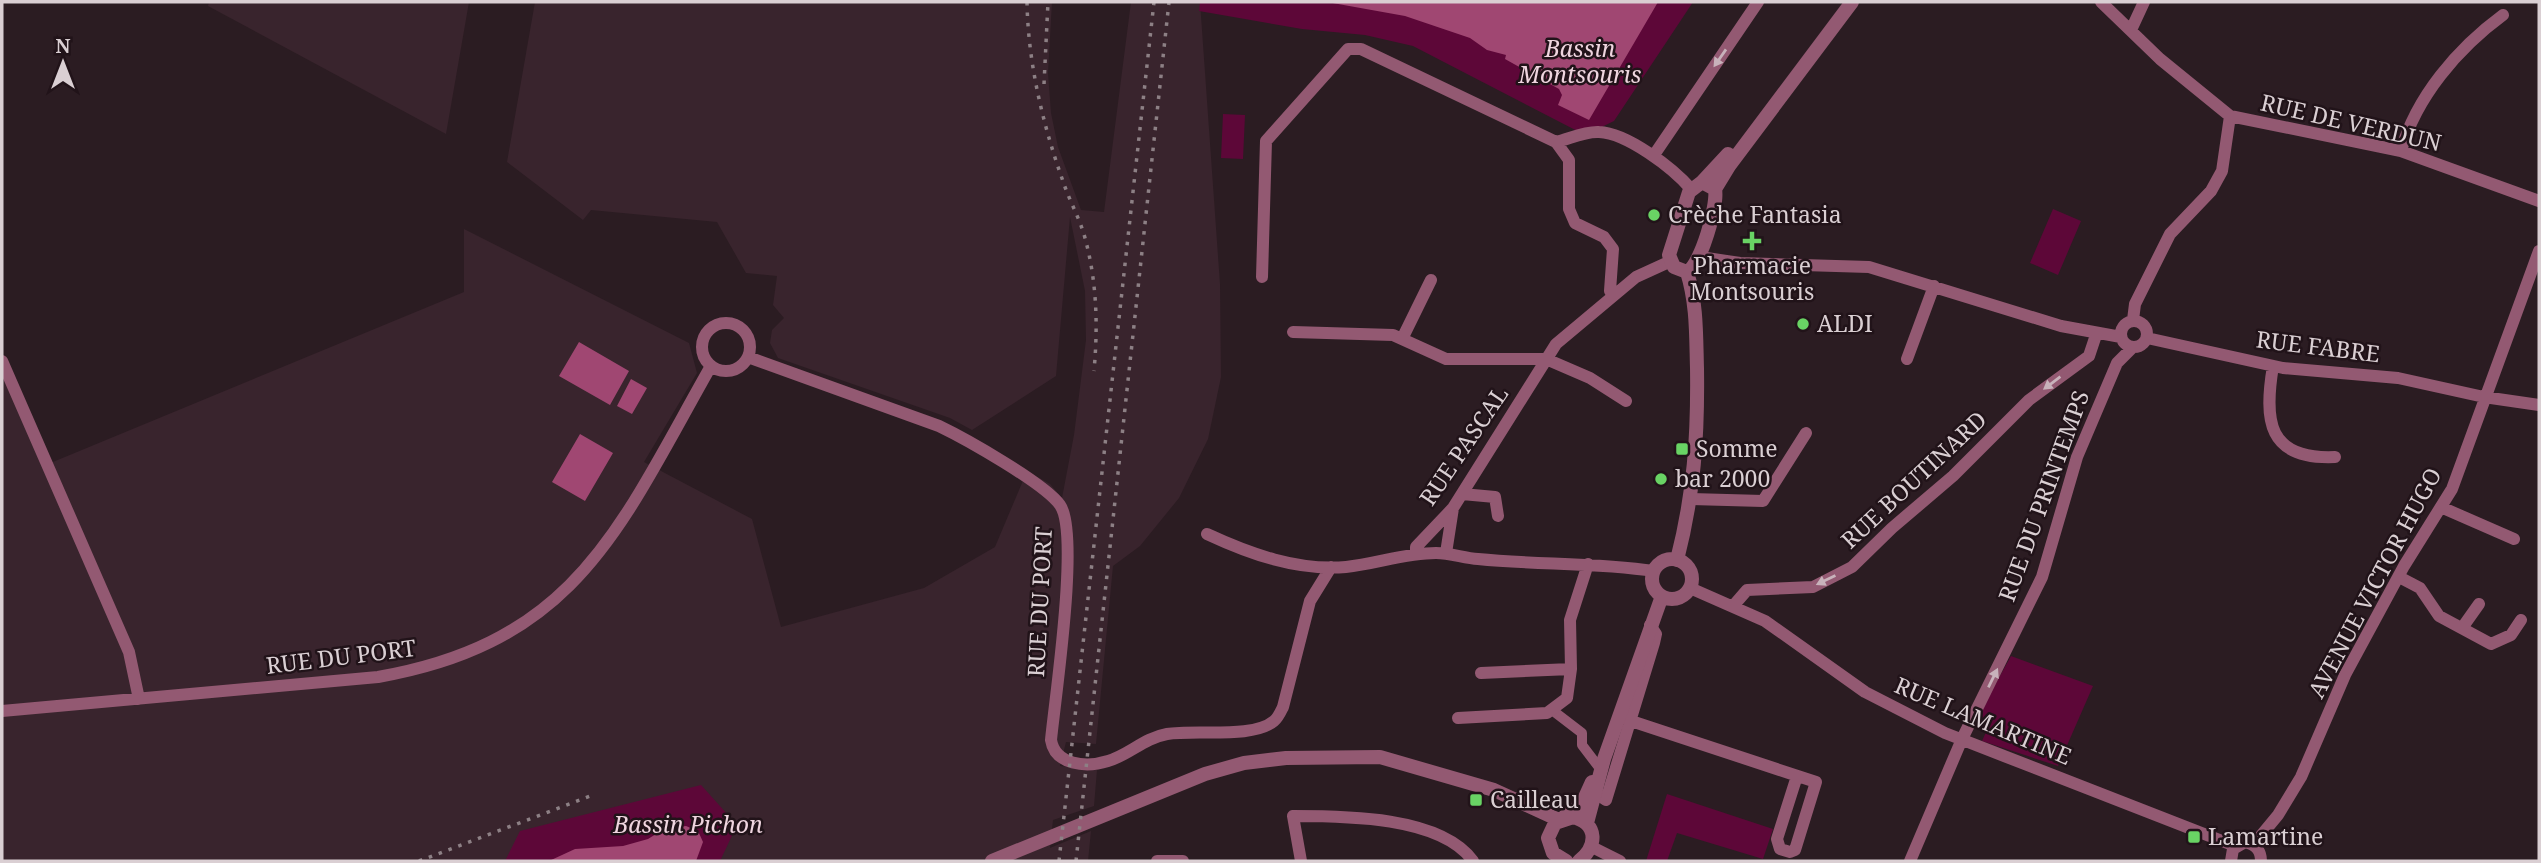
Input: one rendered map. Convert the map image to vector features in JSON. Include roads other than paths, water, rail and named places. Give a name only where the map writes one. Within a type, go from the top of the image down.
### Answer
[{"type":"street","points":[[1654,155],[1758,2]]},
{"type":"street","points":[[1556,142],[1601,132],[1654,155],[1703,187],[1715,203],[1700,257],[1693,269],[1687,272],[1674,267],[1669,254],[1703,187],[1843,2]]},
{"type":"street","points":[[1703,187],[1729,166],[1852,2]]},
{"type":"street","points":[[2101,2],[2160,59],[2230,116],[2222,171],[2211,191],[2170,234],[2135,304],[2133,320]]},
{"type":"street","points":[[2130,30],[2144,2]]},
{"type":"street","points":[[2401,151],[2412,122],[2430,91],[2462,50],[2503,15]]},
{"type":"street","points":[[1262,277],[1266,141],[1348,49],[1361,49],[1556,142],[1569,160],[1569,209],[1575,223],[1604,237],[1613,249],[1610,291],[1613,296]]},
{"type":"street","name":"RUE DE VERDUN","points":[[2230,116],[2401,151],[2539,201]]},
{"type":"street","name":"AVENUE VICTOR HUGO","points":[[2254,844],[2277,815],[2301,777],[2345,675],[2399,577],[2443,508],[2539,251]]},
{"type":"street","points":[[1700,257],[1730,263],[1869,267],[2096,335],[2121,337],[2133,347],[2141,345],[2147,338],[2145,326],[2133,320]]},
{"type":"street","name":"RUE PASCAL","points":[[1416,553],[1416,547],[1453,508],[1556,344],[1636,277],[1671,261]]},
{"type":"street","points":[[1677,560],[1691,499],[1698,433],[1696,305],[1687,272]]},
{"type":"street","points":[[1402,339],[1431,280]]},
{"type":"street","points":[[1907,359],[1934,286]]},
{"type":"street","points":[[2121,337],[2123,326],[2133,320]]},
{"type":"street","points":[[724,323],[732,324],[746,334],[750,349],[748,357],[732,371],[711,366],[705,360],[702,345],[709,330],[724,323]]},
{"type":"street","points":[[1293,331],[1393,335],[1446,359],[1546,359],[1590,378],[1626,401]]},
{"type":"street","name":"RUE BOUTINARD","points":[[1734,606],[1747,590],[1813,587],[1852,567],[1892,528],[1953,476],[2029,400],[2089,356],[2096,335]]},
{"type":"street","name":"RUE FABRE","points":[[2147,338],[2273,366],[2398,377],[2484,397],[2539,405]]},
{"type":"street","name":"RUE DU PRINTEMPS","points":[[1910,861],[1962,738],[2042,577],[2077,457],[2117,363],[2133,347]]},
{"type":"street","name":"RUE DU PORT","points":[[748,357],[939,426],[965,439],[1043,490],[1060,505],[1068,528],[1068,560],[1051,740],[1053,750],[1065,761],[1097,764],[1110,761],[1143,741],[1166,734],[1249,730],[1274,721],[1283,707],[1310,601],[1331,567]]},
{"type":"street","points":[[2,361],[128,652],[139,699]]},
{"type":"street","name":"RUE DU PORT","points":[[2,711],[378,677],[429,667],[493,643],[560,597],[601,552],[711,366]]},
{"type":"street","points":[[2273,366],[2269,389],[2270,427],[2275,438],[2306,456],[2334,457]]},
{"type":"street","points":[[1691,499],[1763,501],[1806,433]]},
{"type":"street","points":[[1462,494],[1495,497],[1498,516]]},
{"type":"street","points":[[1446,553],[1453,508]]},
{"type":"street","points":[[2443,508],[2514,538]]},
{"type":"street","points":[[1207,534],[1273,560],[1331,567],[1416,553],[1446,553],[1478,559],[1588,564],[1654,572]]},
{"type":"street","points":[[1677,560],[1690,572],[1690,588],[1681,597],[1662,596],[1654,588],[1654,572],[1662,562],[1677,560]]},
{"type":"street","points":[[1458,718],[1547,713],[1567,698],[1571,669],[1570,620],[1588,564]]},
{"type":"street","points":[[2399,577],[2420,588],[2439,616],[2491,644],[2511,635],[2521,620]]},
{"type":"street","name":"RUE LAMARTINE","points":[[1690,588],[1765,621],[1865,692],[1962,738],[2235,846]]},
{"type":"street","points":[[1587,823],[1601,797],[1650,625],[1662,596]]},
{"type":"street","points":[[2462,628],[2479,604]]},
{"type":"street","points":[[1481,673],[1571,669]]},
{"type":"street","points":[[1552,710],[1582,733],[1582,745],[1601,763],[1601,814]]},
{"type":"street","points":[[1592,846],[1570,861],[1549,846],[1554,825],[1582,804],[1625,719]]},
{"type":"street","points":[[1625,719],[1816,782],[1795,850],[1790,852],[1780,849],[1777,839],[1797,776]]},
{"type":"street","points":[[992,861],[1167,788],[1244,763],[1332,756],[1380,757],[1474,785],[1554,825],[1573,817],[1587,823],[1593,834],[1592,846]]},
{"type":"street","points":[[1301,861],[1293,816],[1360,816],[1415,828],[1463,847],[1473,861]]},
{"type":"street","points":[[2231,861],[2235,846],[2245,842],[2254,844],[2261,852],[2261,861]]},
{"type":"street","points":[[1592,846],[1620,861]]},
{"type":"street","points":[[1157,861],[1183,861]]},
{"type":"railway","points":[[1027,2],[1030,48],[1043,117],[1064,184],[1083,231],[1092,271],[1096,321],[1094,371]]},
{"type":"railway","points":[[1044,84],[1048,2]]},
{"type":"railway","points":[[1059,861],[1154,2]]},
{"type":"railway","points":[[1076,861],[1169,2]]},
{"type":"railway","points":[[419,861],[593,795]]},
{"type":"place","name":"Crèche Fantasia","points":[[1654,215]]},
{"type":"place","name":"Pharmacie Montsouris","points":[[1752,241]]},
{"type":"place","name":"ALDI","points":[[1803,324]]},
{"type":"place","name":"Somme","points":[[1682,449]]},
{"type":"place","name":"bar 2000","points":[[1661,479]]},
{"type":"place","name":"Cailleau","points":[[1476,800]]},
{"type":"place","name":"Lamartine","points":[[2194,837]]},
{"type":"park label","name":"Bassin Montsouris","points":[[1580,62]]},
{"type":"park label","name":"Bassin Pichon","points":[[688,825]]}]
